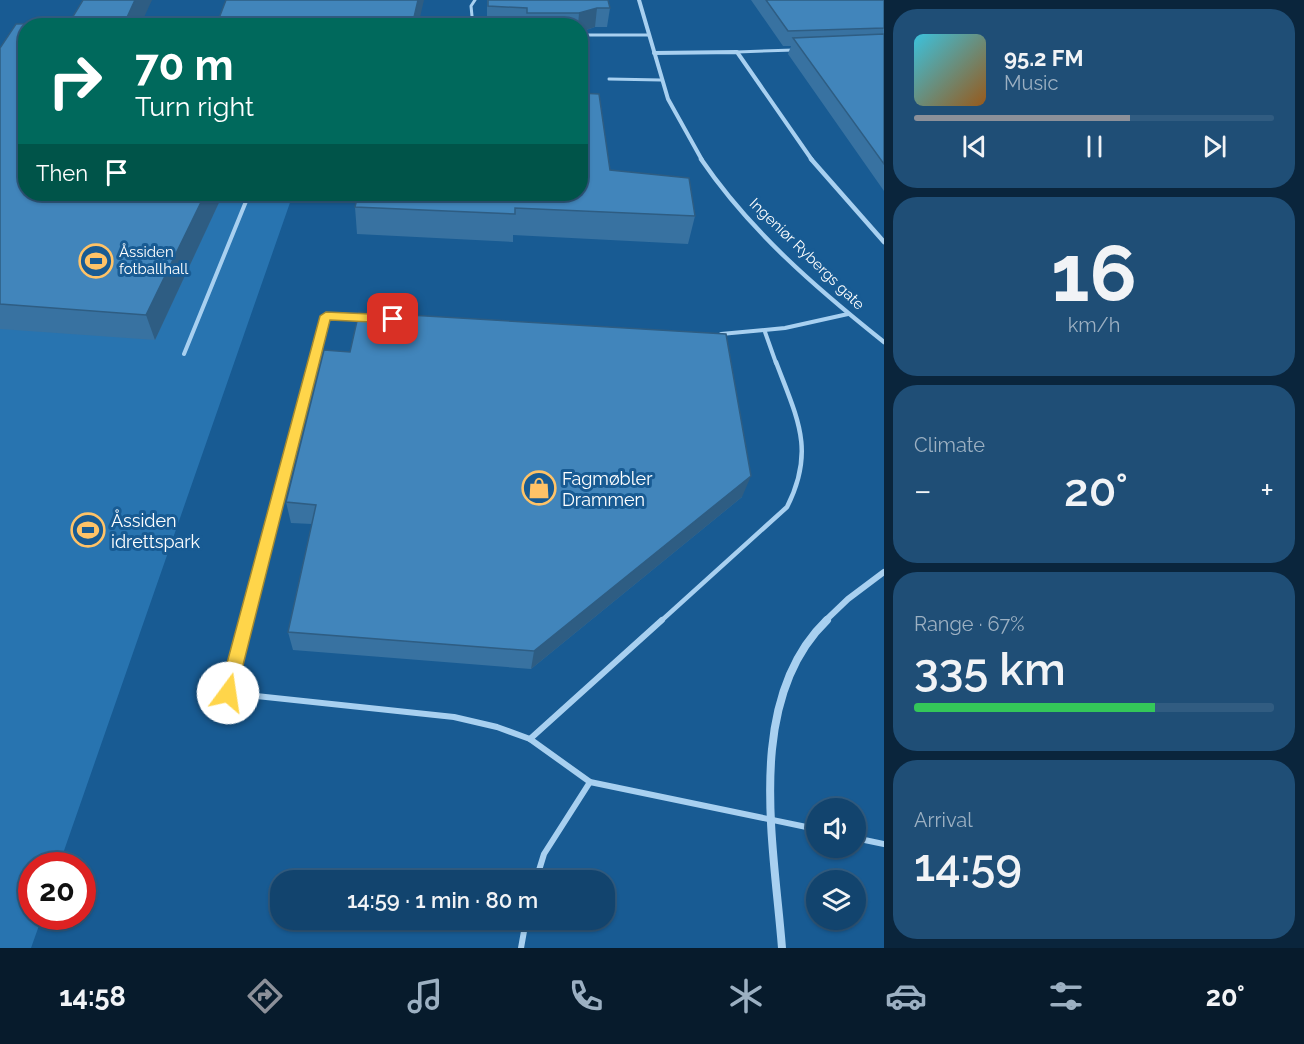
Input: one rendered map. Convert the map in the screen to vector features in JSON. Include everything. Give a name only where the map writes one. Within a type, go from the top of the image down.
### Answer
[{"type":"street","name":"Ingeniør Rybergs gate","points":[[639,0],[661,80],[682,130],[727,193],[753,225],[848,314],[884,342]]},
{"type":"street","points":[[654,53],[737,52],[810,159],[884,242]]},
{"type":"street","points":[[782,948],[772,820],[770,755],[781,696],[809,637],[848,599],[884,573]]},
{"type":"lane","points":[[472,18],[471,6],[475,0]]},
{"type":"lane","points":[[588,35],[649,35]]},
{"type":"lane","points":[[737,52],[805,49]]},
{"type":"lane","points":[[609,79],[661,80]]},
{"type":"lane","points":[[184,354],[246,201]]},
{"type":"lane","points":[[712,334],[765,332],[808,326],[848,314]]},
{"type":"lane","points":[[372,318],[326,316],[228,693],[454,717],[497,727],[530,739],[590,782],[806,827]]},
{"type":"lane","points":[[530,739],[787,507],[801,480],[804,461],[802,442],[765,332]]},
{"type":"lane","points":[[539,870],[544,854],[590,782]]},
{"type":"lane","points":[[866,840],[884,844]]},
{"type":"lane","points":[[521,948],[524,930]]},
{"type":"shaded area","name":"Åssiden idrettspark","points":[[0,94],[18,163],[18,201],[291,201],[64,852],[18,852],[18,930],[37,930],[31,948],[0,948]]},
{"type":"building","name":"Åssiden fotballhall","points":[[83,0],[135,0],[127,18],[72,18]]},
{"type":"building","points":[[226,0],[418,0],[414,18],[219,18]]},
{"type":"building","points":[[488,0],[608,0],[610,8],[597,8],[579,13],[527,13],[527,8],[488,6]]},
{"type":"building","points":[[766,0],[884,0],[884,28],[788,31]]},
{"type":"building","name":"Åssiden fotballhall","points":[[18,24],[18,201],[202,201],[146,315],[0,304],[0,48]]},
{"type":"building","points":[[884,34],[884,164],[793,38]]},
{"type":"building","points":[[588,93],[599,94],[610,170],[689,178],[695,216],[515,208],[515,214],[355,207],[356,201],[588,201]]},
{"type":"building","points":[[359,312],[726,334],[751,476],[534,651],[288,632],[316,505],[286,502],[324,350],[350,352]]},
{"type":"place","name":"Åssiden fotballhall","points":[[96,261]]},
{"type":"place","name":"Fagmøbler Drammen","points":[[539,488]]},
{"type":"place","name":"Åssiden idrettspark","points":[[88,530]]},
{"type":"route","points":[[228,693],[326,316],[393,319]]}]
